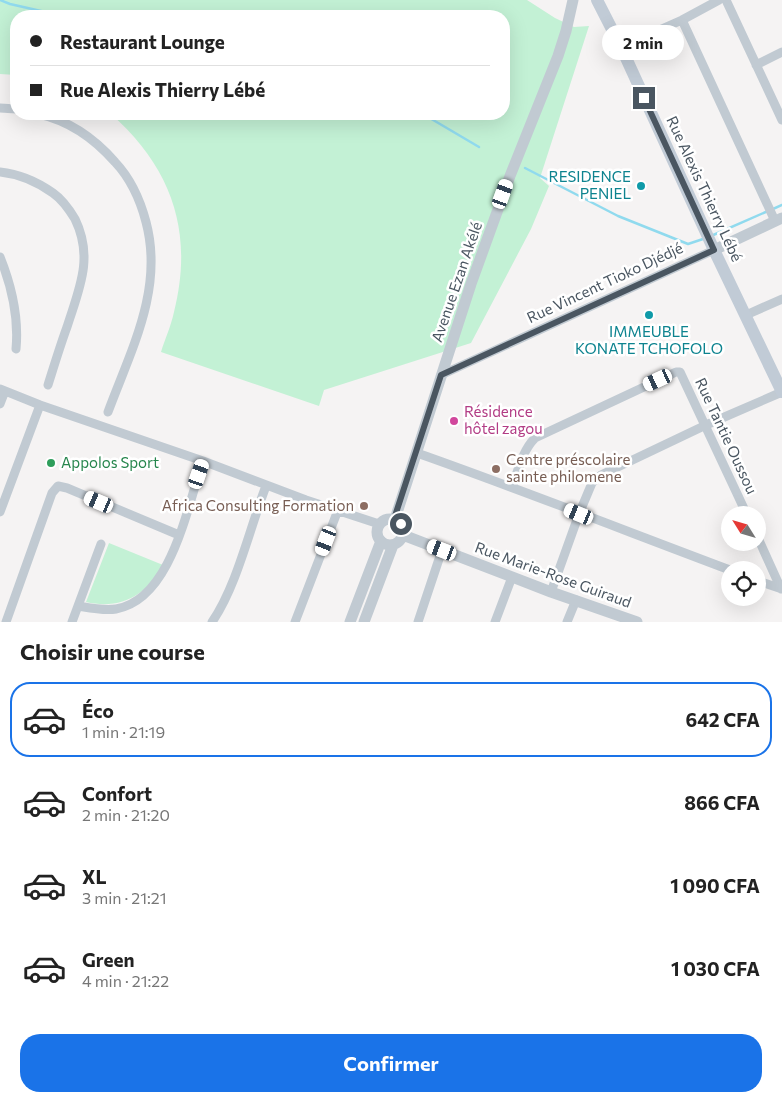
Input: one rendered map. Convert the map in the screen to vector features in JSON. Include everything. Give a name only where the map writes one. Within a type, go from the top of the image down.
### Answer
[{"type":"main road","name":"Rue Alexis Thierry Lébé","points":[[597,0],[621,47],[714,250],[782,392]]},
{"type":"street","name":"Avenue Ezan Akélé","points":[[394,519],[471,284],[510,176],[558,56],[573,0]]},
{"type":"street","points":[[621,47],[682,20],[719,0]]},
{"type":"street","points":[[726,0],[782,120]]},
{"type":"street","points":[[682,20],[779,220]]},
{"type":"street","points":[[756,65],[782,52]]},
{"type":"street","points":[[56,120],[73,126],[94,140],[125,173],[137,194],[150,236],[152,259],[151,284],[144,314],[108,412]]},
{"type":"street","points":[[0,172],[22,176],[41,184],[58,197],[72,214],[80,230],[84,248],[84,268],[80,288],[48,386]]},
{"type":"street","name":"Rue Vincent Tioko Djédjé","points":[[441,375],[779,220]]},
{"type":"street","points":[[0,257],[8,277],[14,302],[18,332],[16,349]]},
{"type":"street","points":[[746,316],[782,299]]},
{"type":"street","name":"Rue Tantie Oussou","points":[[512,487],[525,452],[535,438],[676,372],[680,372],[743,506]]},
{"type":"street","points":[[0,404],[3,390],[40,405],[204,461],[266,486],[379,524]]},
{"type":"street","points":[[551,592],[592,483],[601,475],[706,425],[782,392]]},
{"type":"street","points":[[0,512],[40,405]]},
{"type":"street","points":[[417,453],[721,567]]},
{"type":"street","points":[[78,606],[95,609],[116,609],[132,603],[147,592],[160,578],[169,563],[204,461]]},
{"type":"street","points":[[6,622],[52,493],[58,486],[67,488],[179,535]]},
{"type":"street","points":[[212,622],[224,601],[235,574],[266,486]]},
{"type":"street","points":[[294,622],[338,510]]},
{"type":"street","points":[[388,518],[394,519],[401,524],[403,535],[398,542],[388,545],[381,542],[377,534],[379,524],[388,518]]},
{"type":"street","name":"Rue Marie-Rose Guiraud","points":[[403,535],[551,592],[637,622]]},
{"type":"street","points":[[350,622],[381,542]]},
{"type":"street","points":[[72,622],[101,544]]},
{"type":"street","points":[[364,622],[393,545]]},
{"type":"street","points":[[418,622],[442,550]]},
{"type":"street","points":[[764,551],[782,589]]},
{"type":"street","points":[[495,622],[512,577]]},
{"type":"street","points":[[766,584],[782,589]]},
{"type":"street","points":[[567,622],[576,600]]},
{"type":"green space","points":[[0,0],[527,0],[555,18],[574,27],[589,26],[540,178],[549,186],[531,229],[471,343],[324,390],[319,406],[161,352],[173,317],[180,283],[181,255],[179,228],[173,203],[163,179],[149,156],[117,120],[510,120],[510,10],[10,10],[10,75],[0,74]]},
{"type":"green space","points":[[109,543],[163,565],[149,585],[132,598],[111,604],[86,602]]},
{"type":"waterway","points":[[0,0],[36,10]]},
{"type":"waterway","points":[[433,120],[479,147]]},
{"type":"waterway","points":[[525,168],[618,216],[688,244],[703,239]]},
{"type":"waterway","points":[[773,209],[782,205]]},
{"type":"waterway","points":[[711,236],[768,211]]},
{"type":"place","name":"RESIDENCE PENIEL","points":[[641,186]]},
{"type":"place","name":"IMMEUBLE KONATE TCHOFOLO","points":[[649,315]]},
{"type":"place","name":"Résidence hôtel zagou","points":[[454,421]]},
{"type":"place","name":"Appolos Sport","points":[[51,463]]},
{"type":"place","name":"Centre préscolaire sainte philomene","points":[[496,469]]},
{"type":"place","name":"Africa Consulting Formation","points":[[364,506]]},
{"type":"route","points":[[401,524],[398,520],[394,519],[441,375],[714,250],[644,98]]}]
